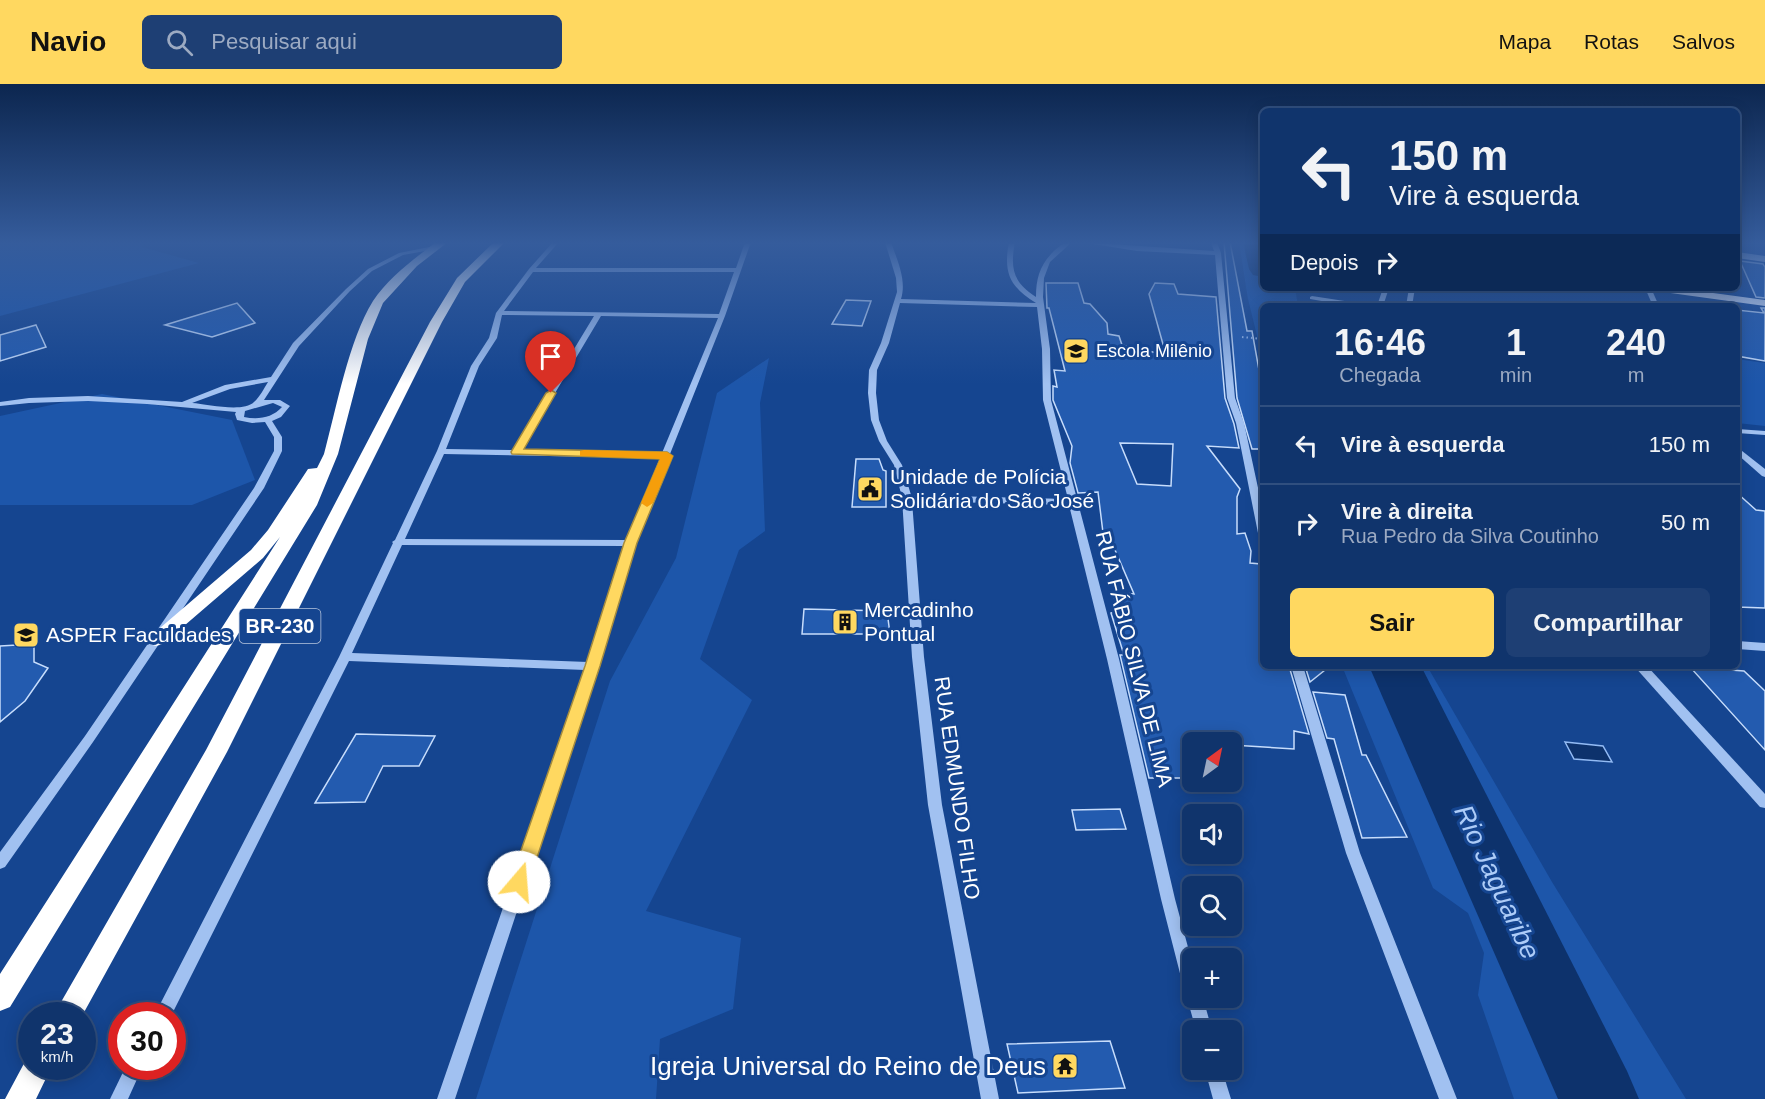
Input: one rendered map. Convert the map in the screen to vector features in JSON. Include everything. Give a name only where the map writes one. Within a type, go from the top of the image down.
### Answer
[{"type":"highway","name":"BR-230","points":[[0,998],[309,505],[332,454],[362,339],[378,302],[389,289]]},
{"type":"highway","name":"BR-230","points":[[75,1002],[216,752],[436,322],[455,289]]},
{"type":"highway","points":[[156,640],[257,554],[275,533],[314,470],[332,454]]},
{"type":"highway","points":[[20,1099],[30,1080]]},
{"type":"main road","points":[[1678,291],[1765,303]]},
{"type":"street","points":[[258,403],[296,345],[349,289]]},
{"type":"street","points":[[169,1002],[345,657],[441,451],[475,366],[492,338],[499,313],[517,289]]},
{"type":"street","points":[[446,1099],[592,666],[630,543],[667,456],[731,289]]},
{"type":"street","name":"RUA EDMUNDO FILHO","points":[[900,289],[885,343],[873,370],[872,393],[876,420],[883,441],[897,465],[907,498],[918,657],[935,805],[990,1099]]},
{"type":"street","points":[[1020,289],[1041,304]]},
{"type":"street","name":"RUA FÁBIO SILVA DE LIMA","points":[[1042,289],[1047,400],[1074,502],[1081,541],[1113,658],[1182,952]]},
{"type":"street","points":[[1221,289],[1231,398],[1240,423],[1260,519]]},
{"type":"street","points":[[1312,298],[1344,303]]},
{"type":"street","points":[[897,300],[1041,304]]},
{"type":"street","points":[[499,313],[722,316]]},
{"type":"street","points":[[516,452],[598,315]]},
{"type":"street","points":[[184,404],[209,391],[225,386],[274,379]]},
{"type":"street","points":[[0,404],[57,399],[108,399],[184,404],[241,411],[258,403],[282,402],[286,406],[283,412],[267,419],[246,421],[238,414],[241,411]]},
{"type":"street","points":[[0,863],[89,739],[259,488],[278,451],[278,437],[267,419]]},
{"type":"street","points":[[1740,431],[1765,434]]},
{"type":"street","points":[[441,451],[667,456]]},
{"type":"street","points":[[1740,453],[1765,474]]},
{"type":"street","points":[[907,498],[1074,502]]},
{"type":"street","points":[[397,542],[630,543]]},
{"type":"street","points":[[1740,645],[1765,647]]},
{"type":"street","points":[[345,657],[592,666]]},
{"type":"street","points":[[1298,669],[1353,853],[1448,1099]]},
{"type":"street","points":[[1643,669],[1765,803]]},
{"type":"street","points":[[119,1099],[128,1080]]},
{"type":"street","points":[[1217,1080],[1222,1099]]},
{"type":"path","points":[[1237,336],[1260,339]]},
{"type":"shaded area","points":[[0,289],[100,289],[0,316]]},
{"type":"shaded area","points":[[1246,289],[1296,291],[1298,303],[1260,303],[1260,348]]},
{"type":"shaded area","points":[[769,358],[760,403],[765,531],[739,550],[700,659],[752,700],[646,911],[741,938],[733,1009],[660,1039],[656,1099],[476,1099],[610,681],[676,558],[717,393]]},
{"type":"shaded area","points":[[1740,359],[1765,363],[1765,426],[1740,423]]},
{"type":"shaded area","points":[[102,394],[232,420],[255,480],[192,505],[0,505],[0,416]]},
{"type":"shaded area","points":[[1343,669],[1429,669],[1552,882],[1686,1099],[1514,1099],[1478,995],[1484,953],[1468,913],[1433,888]]},
{"type":"shaded area","points":[[1565,742],[1603,746],[1612,762],[1574,759]]},
{"type":"building","points":[[1046,289],[1080,289],[1084,303],[1090,304],[1107,323],[1108,334],[1119,336],[1122,345],[1166,355],[1149,294],[1152,289],[1176,289],[1178,294],[1216,297],[1225,398],[1239,448],[1207,446],[1240,489],[1237,497],[1237,534],[1245,533],[1251,551],[1250,563],[1260,564],[1260,669],[1290,669],[1309,734],[1294,731],[1294,749],[1242,746],[1242,732],[1182,732],[1182,778],[1149,778],[1120,655],[1124,655],[1111,613],[1119,611],[1112,592],[1134,594],[1115,550],[1105,549],[1098,492],[1078,493],[1070,463],[1072,446],[1053,400],[1053,386],[1057,387],[1054,370],[1065,371],[1049,308],[1047,308]],"holes":[[[1120,443],[1173,444],[1171,486],[1137,484]]]},
{"type":"building","points":[[1228,289],[1239,289],[1247,331],[1252,331],[1260,370],[1260,449],[1252,449],[1237,398]]},
{"type":"building","points":[[1753,289],[1765,289],[1765,298],[1756,297]]},
{"type":"building","points":[[846,300],[871,301],[862,326],[832,324]]},
{"type":"building","points":[[237,303],[255,323],[212,337],[165,325]]},
{"type":"building","points":[[1761,308],[1765,308],[1765,361],[1740,357],[1740,310],[1764,313]]},
{"type":"building","points":[[36,325],[46,347],[0,361],[0,335]]},
{"type":"building","name":"Unidade de Polícia Solidária do São José","points":[[856,459],[879,459],[883,470],[886,471],[886,507],[852,507]]},
{"type":"building","points":[[1740,496],[1756,510],[1765,511],[1765,608],[1740,607]]},
{"type":"building","name":"Mercadinho Pontual","points":[[804,609],[887,611],[890,634],[802,634]]},
{"type":"building","points":[[34,644],[34,662],[48,668],[25,701],[0,722],[0,646]]},
{"type":"building","points":[[1306,669],[1326,669],[1310,682]]},
{"type":"building","points":[[1692,669],[1744,671],[1765,691],[1765,750]]},
{"type":"building","points":[[1313,692],[1345,695],[1362,755],[1366,755],[1407,837],[1362,838],[1334,739],[1327,738]]},
{"type":"building","points":[[356,734],[435,736],[419,766],[383,766],[365,802],[315,803]]},
{"type":"building","points":[[1120,809],[1126,829],[1076,830],[1072,810]]},
{"type":"building","name":"Igreja Universal do Reino de Deus","points":[[1110,1041],[1125,1088],[1018,1093],[1007,1044]]},
{"type":"waterway","name":"Rio Jaguaribe","points":[[1396,669],[1599,1099]]},
{"type":"slow traffic","points":[[584,454],[667,456],[647,503]]},
{"type":"place","name":"Escola Milênio","points":[[1076,351]]},
{"type":"place","name":"Unidade de Polícia Solidária do São José","points":[[870,489]]},
{"type":"place","name":"Mercadinho Pontual","points":[[845,622]]},
{"type":"place","name":"ASPER Faculdades","points":[[26,635]]},
{"type":"place","name":"Igreja Universal do Reino de Deus","points":[[1065,1066]]},
{"type":"route","points":[[519,882],[592,666],[630,543],[667,456],[516,452],[551,393]]}]
